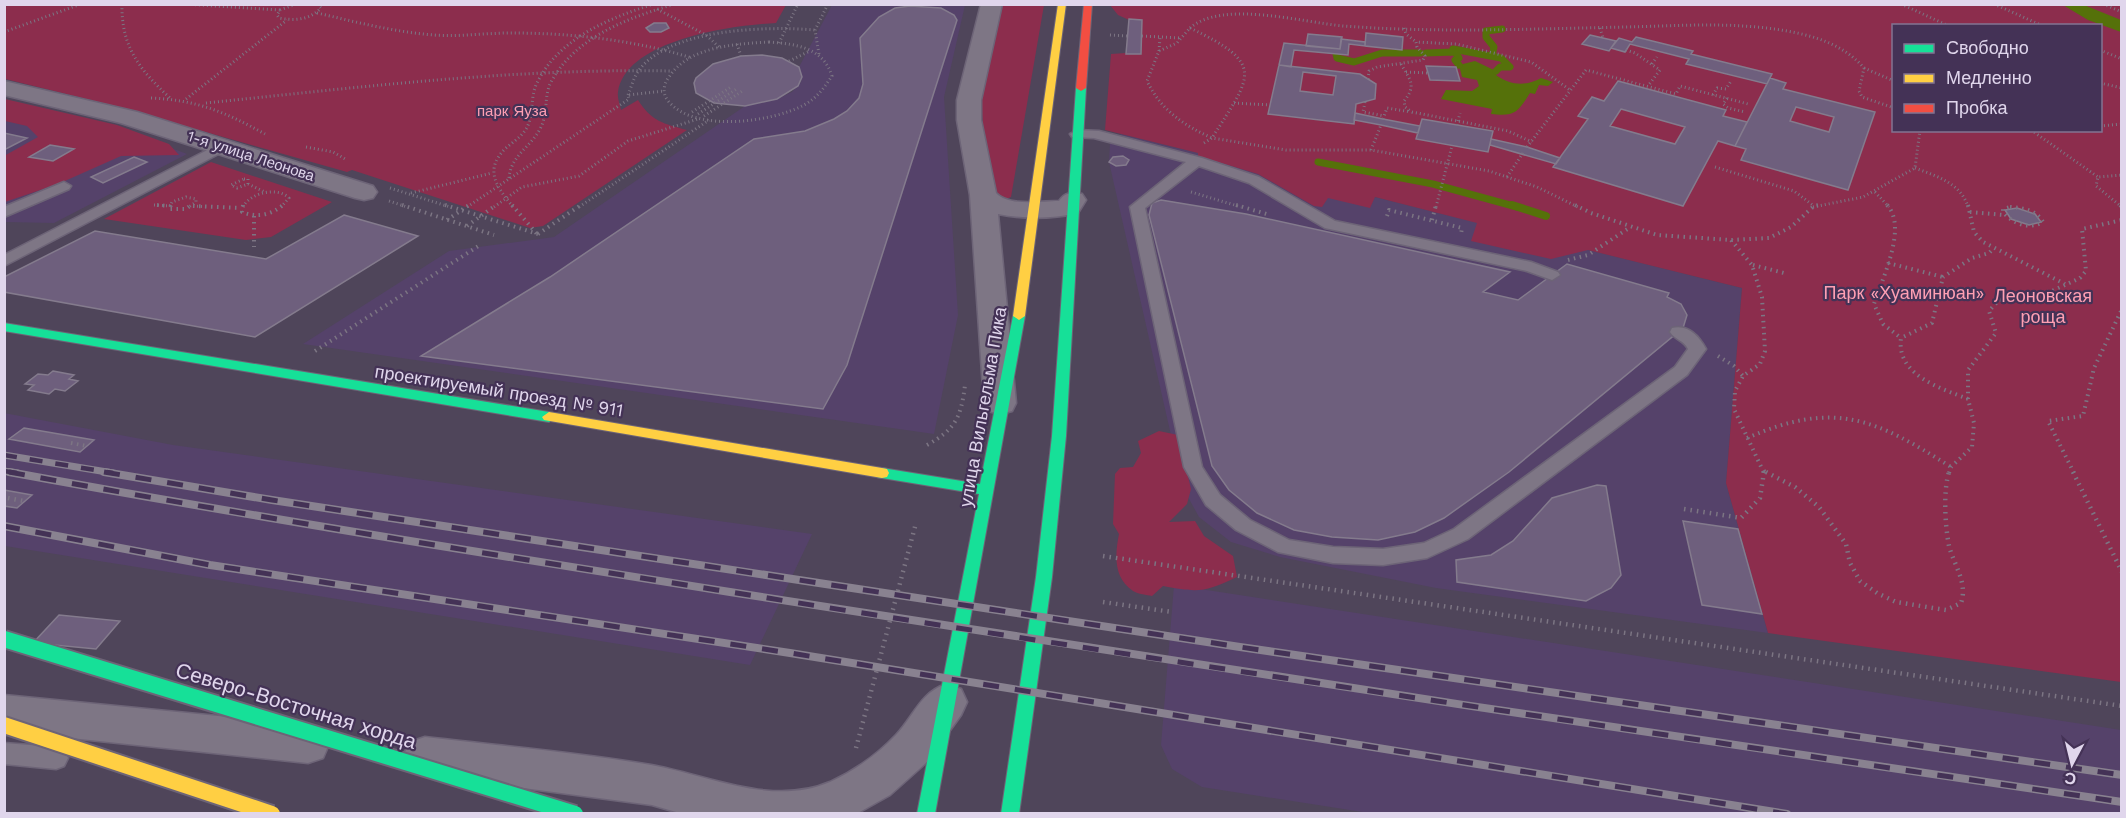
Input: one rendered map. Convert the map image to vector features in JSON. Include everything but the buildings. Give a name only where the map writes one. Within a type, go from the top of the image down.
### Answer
[{"type":"main road","name":"улица Вильгельма Пика","points":[[926,813],[1001,420],[1035,209],[1062,4]]},
{"type":"main road","points":[[1010,813],[1053,499],[1063,385],[1077,134],[1088,4]]},
{"type":"main road","name":"проектируемый проезд № 911","points":[[4,327],[987,490]]},
{"type":"main road","name":"Северо-Восточная хорда","points":[[4,639],[575,813]]},
{"type":"main road","points":[[4,725],[272,813]]},
{"type":"main road","points":[[1020,738],[1024,813]]},
{"type":"street","points":[[992,4],[969,100],[972,144],[983,195],[1001,420]]},
{"type":"street","name":"1-я улица Леонова","points":[[4,88],[128,117],[364,192]]},
{"type":"street","points":[[983,195],[992,205],[1035,209],[1065,208],[1073,200]]},
{"type":"street","points":[[4,713],[452,758],[652,785],[737,807],[788,812],[834,802],[874,781],[912,748],[946,702]]},
{"type":"lane","points":[[1077,134],[1094,134],[1197,161],[1254,180],[1330,225],[1531,267],[1552,275]]},
{"type":"lane","points":[[4,261],[223,146]]},
{"type":"lane","points":[[1197,161],[1137,207],[1193,467],[1213,500],[1243,525],[1285,547],[1333,555],[1383,557],[1427,550],[1461,534],[1681,371],[1697,349],[1692,339],[1678,332]]},
{"type":"lane","points":[[4,213],[64,186]]},
{"type":"lane","points":[[4,753],[195,775],[220,783],[247,813]]},
{"type":"lane","points":[[452,758],[488,775],[507,793],[512,813]]},
{"type":"path","points":[[4,32],[81,4]]},
{"type":"path","points":[[122,4],[123,32],[129,51],[149,79],[170,99]]},
{"type":"path","points":[[183,4],[280,10],[296,4]]},
{"type":"path","points":[[280,10],[277,15],[279,18],[287,20],[309,17],[321,8],[317,4]]},
{"type":"path","points":[[509,178],[511,161],[542,126],[547,107],[546,96],[557,72],[574,53],[624,22],[675,4]]},
{"type":"path","points":[[779,43],[798,4]]},
{"type":"path","points":[[819,55],[815,30],[828,4]]},
{"type":"path","points":[[1901,4],[1945,24]]},
{"type":"path","points":[[1994,4],[2039,24]]},
{"type":"path","points":[[2103,4],[2121,12]]},
{"type":"path","points":[[538,234],[498,186],[492,172],[501,154],[527,127],[532,109],[531,98],[542,73],[579,38],[616,19],[651,5],[706,35],[720,48]]},
{"type":"path","points":[[1159,51],[1178,42],[1199,19],[1208,15],[1245,12],[1346,26],[1404,28],[1727,26],[1782,31],[1814,38],[1840,49],[1858,59],[1864,68],[1892,81]]},
{"type":"path","points":[[317,13],[410,33],[462,36],[510,33],[579,38],[668,50],[692,58]]},
{"type":"path","points":[[185,100],[287,20]]},
{"type":"path","points":[[447,220],[629,99],[630,83],[638,70],[668,50],[706,35],[741,29],[786,27],[815,30]]},
{"type":"path","points":[[1190,28],[1220,41],[1239,54],[1246,66],[1246,85],[1212,138]]},
{"type":"path","points":[[1368,79],[1369,71],[1377,67],[1424,60],[1425,56],[1417,47],[1416,42],[1406,34],[1404,28]]},
{"type":"path","points":[[1599,28],[1603,38]]},
{"type":"path","points":[[1142,36],[1181,38]]},
{"type":"path","points":[[1160,37],[1159,51],[1147,81],[1154,98],[1165,112],[1192,130],[1212,138],[1286,150],[1371,150],[1507,177],[1537,186],[1591,213],[1657,235],[1731,240],[1769,238],[1791,227],[1814,206],[1863,197],[1915,168]]},
{"type":"path","points":[[1416,42],[1456,44],[1536,64],[1570,90]]},
{"type":"path","points":[[779,43],[811,51],[819,55],[831,68],[832,75],[825,90],[805,105],[777,116],[760,119],[710,120],[673,107],[664,91],[667,77],[672,71],[692,58],[737,44],[779,43]]},
{"type":"path","points":[[737,44],[741,56]]},
{"type":"path","points":[[1626,50],[1635,53],[1660,70],[1648,86]]},
{"type":"path","points":[[789,61],[811,51]]},
{"type":"path","points":[[2102,51],[2121,60]]},
{"type":"path","points":[[1652,64],[1657,57]]},
{"type":"path","points":[[1401,64],[1413,85],[1412,92],[1404,101],[1405,107],[1412,112]]},
{"type":"path","points":[[1864,68],[1860,91],[1862,97],[1892,108]]},
{"type":"path","points":[[1527,147],[1586,70],[1676,94],[1680,86],[1748,104]]},
{"type":"path","points":[[204,103],[542,73],[672,71]]},
{"type":"path","points":[[1405,72],[1428,73]]},
{"type":"path","points":[[1713,95],[1717,88],[1726,89],[1731,81]]},
{"type":"path","points":[[2102,83],[2121,88]]},
{"type":"path","points":[[692,112],[731,87]]},
{"type":"path","points":[[701,116],[738,88]]},
{"type":"path","points":[[466,226],[522,187],[579,177],[628,141],[701,116],[744,90]]},
{"type":"path","points":[[628,95],[664,91]]},
{"type":"path","points":[[1727,98],[1723,104],[1728,108],[1745,112]]},
{"type":"path","points":[[1365,102],[1363,112],[1384,117],[1387,108],[1412,112],[1458,123],[1508,130],[1532,142]]},
{"type":"path","points":[[1234,103],[1270,105]]},
{"type":"path","points":[[1458,123],[1460,113]]},
{"type":"path","points":[[538,234],[710,120]]},
{"type":"path","points":[[2102,126],[2121,124]]},
{"type":"path","points":[[1371,150],[1381,125]]},
{"type":"path","points":[[1915,168],[1920,132]]},
{"type":"path","points":[[2034,132],[2098,177],[2121,175]]},
{"type":"path","points":[[1432,220],[1452,146]]},
{"type":"path","points":[[1507,177],[1523,153]]},
{"type":"path","points":[[1715,167],[1794,191],[1814,206]]},
{"type":"path","points":[[1915,168],[1943,179],[1963,192],[1976,237],[1994,249],[2065,284]]},
{"type":"path","points":[[409,193],[492,172]]},
{"type":"path","points":[[2098,177],[2096,186],[2121,207]]},
{"type":"path","points":[[248,184],[248,179],[244,179],[231,185],[237,188],[248,184],[266,192]]},
{"type":"path","points":[[1875,191],[1892,210],[1896,240],[1874,304],[1883,324],[1901,338]]},
{"type":"path","points":[[192,206],[196,199],[186,197],[172,202],[169,209],[179,210],[192,206],[240,208],[247,215],[254,216],[281,208],[289,198],[282,192],[266,192],[248,199],[240,208]]},
{"type":"path","points":[[364,192],[494,235]]},
{"type":"path","points":[[1970,212],[2004,215],[2026,225],[2038,226],[2043,222],[2035,213],[2016,207],[2003,209],[2004,215]]},
{"type":"path","points":[[462,210],[538,234]]},
{"type":"path","points":[[254,216],[254,247]]},
{"type":"path","points":[[1731,240],[1752,265],[1762,297],[1765,351],[1760,364],[1743,376],[1736,392],[1734,409],[1764,471],[1795,487],[1819,507],[1846,544],[1850,563],[1860,581],[1896,602],[1946,610],[1961,603],[1965,592],[1949,545],[1945,520],[1945,486],[1951,467],[1972,447],[1974,423],[1968,399],[1968,370],[1996,333],[1989,311],[1999,300],[2052,291],[2080,278],[2086,272],[2082,229],[2121,220]]},
{"type":"path","points":[[309,354],[480,245]]},
{"type":"path","points":[[1968,399],[1938,387],[1917,375],[1902,360],[1898,347],[1901,338],[1932,322],[1943,277],[1972,258],[1989,253],[1994,249]]},
{"type":"path","points":[[1888,263],[1943,277]]},
{"type":"path","points":[[1752,265],[1784,273]]},
{"type":"path","points":[[2121,309],[2094,368],[2083,416],[2048,421],[2121,572]]},
{"type":"path","points":[[1697,349],[1719,356],[1734,366],[1743,376]]},
{"type":"path","points":[[1747,438],[1768,427],[1827,415],[1863,420],[1901,435],[1951,467]]},
{"type":"path","points":[[927,445],[944,437],[956,424]]},
{"type":"path","points":[[71,443],[87,446]]},
{"type":"path","points":[[1684,509],[1741,518],[1760,498],[1764,471]]},
{"type":"path","points":[[8,498],[24,501]]},
{"type":"path","points":[[854,758],[916,523]]},
{"type":"path","points":[[1103,556],[2121,706]]},
{"type":"path","points":[[1103,602],[1172,612]]},
{"type":"shaded area","points":[[832,5],[965,5],[944,97],[958,315],[934,434],[303,344],[449,251],[554,237],[745,106],[777,99],[792,92],[801,82],[799,67]]},
{"type":"shaded area","points":[[2063,5],[2084,5],[2121,20],[2121,32],[2102,24],[2088,20]]},
{"type":"shaded area","points":[[1475,61],[1496,71],[1496,75],[1512,83],[1529,83],[1541,78],[1553,82],[1548,86],[1539,85],[1535,94],[1530,93],[1519,109],[1506,115],[1491,114],[1492,109],[1441,99],[1446,90],[1472,91],[1479,86],[1477,80],[1462,77],[1459,65]]},
{"type":"shaded area","points":[[5,101],[116,127],[187,154],[54,223],[5,222]]},
{"type":"shaded area","points":[[1121,134],[1742,288],[1726,483],[1768,633],[1436,588],[1280,557],[1231,542],[1199,517],[1183,488],[1109,162],[1110,144]]},
{"type":"shaded area","points":[[4,413],[173,445],[812,534],[750,665],[5,546]]},
{"type":"shaded area","points":[[1174,585],[2121,730],[2121,813],[1369,813],[1202,787],[1172,769],[1161,745]]},
{"type":"green space","name":"парк Яуза","points":[[5,5],[786,5],[776,23],[735,27],[685,38],[661,47],[640,59],[625,74],[618,92],[621,110],[638,100],[648,113],[659,121],[687,130],[543,226],[530,228],[352,170],[347,172],[99,102],[5,79]]},
{"type":"green space","points":[[1002,5],[1044,5],[1011,197],[1006,199],[995,196],[982,112],[987,64]]},
{"type":"green space","name":"Парк «Хуаминюан»","points":[[1110,5],[2121,5],[2121,682],[1768,633],[1726,483],[1742,288],[1588,250],[1551,259],[1471,241],[1477,223],[1375,197],[1370,208],[1328,198],[1322,207],[1314,206],[1258,174],[1198,156],[1198,153],[1105,130],[1111,54],[1126,53],[1129,20],[1118,15]]},
{"type":"green space","points":[[5,99],[117,125],[169,144],[179,155],[121,156],[58,184],[5,202],[4,156],[38,137],[27,126],[5,121]]},
{"type":"green space","points":[[211,162],[332,202],[271,237],[246,240],[104,219]]},
{"type":"green space","points":[[1159,431],[1178,435],[1191,489],[1187,504],[1169,522],[1195,521],[1204,536],[1233,556],[1237,577],[1201,590],[1163,586],[1152,596],[1133,591],[1122,579],[1116,557],[1119,534],[1113,524],[1115,474],[1120,468],[1133,467],[1141,453],[1138,441]]},
{"type":"waterway","points":[[1492,56],[1494,47],[1486,37],[1486,31],[1502,29]]},
{"type":"waterway","points":[[1459,65],[1455,60],[1459,58],[1453,49],[1501,58],[1510,67],[1500,67],[1496,71]]},
{"type":"waterway","points":[[1426,53],[1453,52]]},
{"type":"waterway","points":[[1336,54],[1337,58],[1354,62],[1382,53],[1420,53]]},
{"type":"waterway","points":[[1318,162],[1433,184],[1517,207]]},
{"type":"waterway","points":[[1512,205],[1546,216]]},
{"type":"railway","points":[[4,455],[113,473]]},
{"type":"railway","points":[[4,471],[17,473]]},
{"type":"railway","points":[[9,472],[369,534],[904,619],[2122,802]]},
{"type":"railway","points":[[104,472],[272,500],[1240,647],[2122,775]]},
{"type":"railway","points":[[4,526],[210,565],[790,653],[1787,814]]},
{"type":"traffic: fast","points":[[1010,814],[1044,577],[1059,436],[1081,88]]},
{"type":"traffic: fast","points":[[926,814],[1019,316]]},
{"type":"traffic: fast","points":[[4,327],[549,417]]},
{"type":"traffic: fast","points":[[882,473],[987,490]]},
{"type":"traffic: fast","points":[[4,639],[575,814]]},
{"type":"traffic: slow","points":[[1019,316],[1062,4]]},
{"type":"traffic: slow","points":[[549,417],[882,473]]},
{"type":"traffic: slow","points":[[4,725],[272,814]]},
{"type":"traffic: jam","points":[[1081,88],[1088,4]]},
{"type":"park label","name":"Леоновская роща","points":[[2043,306]]}]
